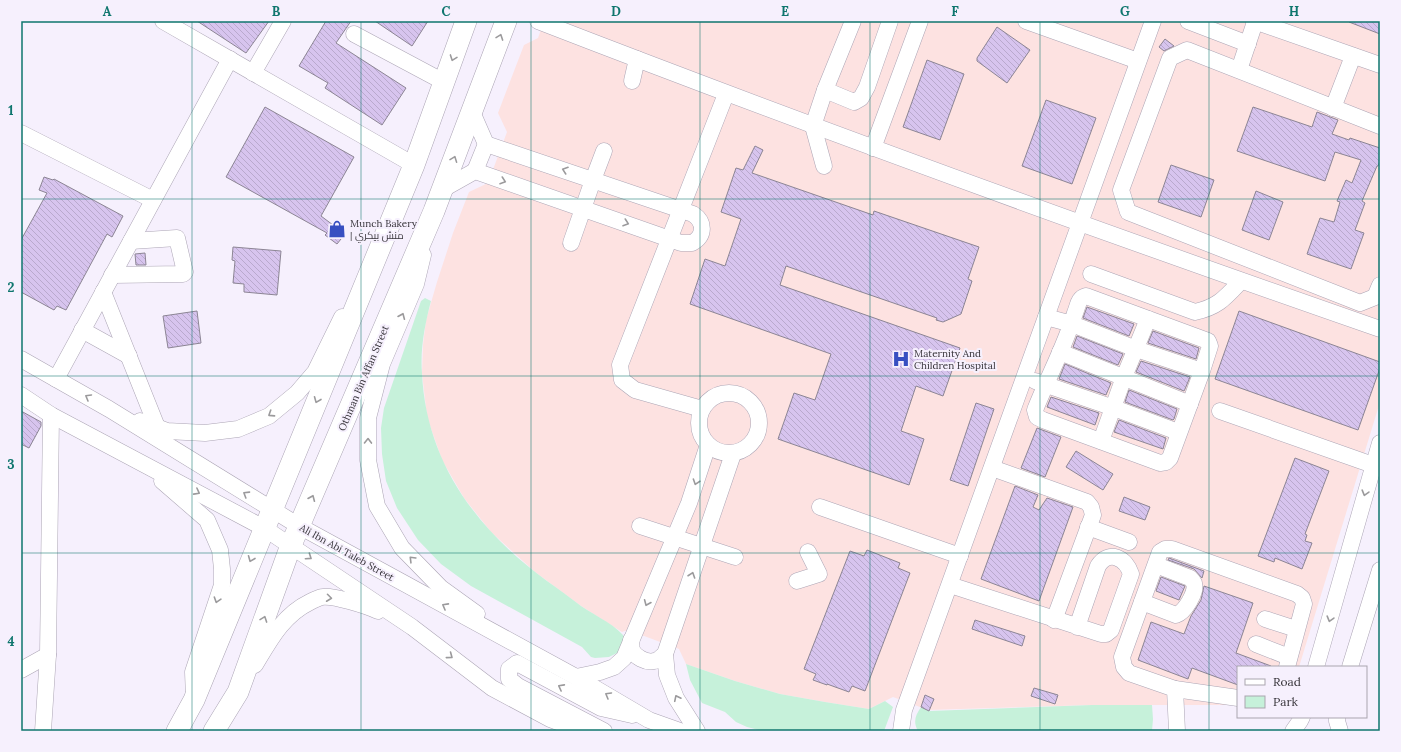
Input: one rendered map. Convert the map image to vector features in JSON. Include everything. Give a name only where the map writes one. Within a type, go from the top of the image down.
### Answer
[{"type":"main road","points":[[177,731],[194,700],[414,165],[466,21]]},
{"type":"main road","name":"Othman Bin Affan Street","points":[[214,731],[238,692],[291,545],[434,211],[506,21]]},
{"type":"street","points":[[109,409],[168,431],[206,433],[238,429],[269,416],[297,393],[315,372],[339,323],[374,258],[414,165],[163,21]]},
{"type":"street","points":[[254,73],[283,21]]},
{"type":"street","points":[[538,21],[726,94],[1080,224],[1380,329]]},
{"type":"street","points":[[824,166],[813,126],[825,90],[853,21]]},
{"type":"street","points":[[825,90],[854,102],[861,98],[868,87],[890,21]]},
{"type":"street","points":[[873,148],[920,21]]},
{"type":"street","points":[[1026,21],[1138,61]]},
{"type":"street","points":[[901,731],[904,710],[1153,21]]},
{"type":"street","points":[[1188,21],[1248,44]]},
{"type":"street","points":[[1239,70],[1254,21],[1380,65]]},
{"type":"street","points":[[354,34],[444,82]]},
{"type":"street","points":[[1380,126],[1187,50],[1170,58],[1120,190],[1128,212],[1360,303],[1375,297],[1380,285]]},
{"type":"street","points":[[1333,108],[1353,56]]},
{"type":"street","points":[[56,378],[230,59]]},
{"type":"street","points":[[632,81],[637,59]]},
{"type":"street","points":[[702,410],[635,390],[622,380],[620,364],[726,94]]},
{"type":"street","points":[[443,189],[475,171],[486,144],[472,112]]},
{"type":"street","points":[[21,133],[153,200]]},
{"type":"street","points":[[475,171],[687,244],[692,243],[700,236],[702,232],[702,226],[697,217],[681,210],[486,144]]},
{"type":"street","points":[[571,243],[592,180],[604,151]]},
{"type":"street","points":[[434,211],[416,284],[382,364],[368,418],[368,460],[377,506],[402,548],[441,588],[530,653]]},
{"type":"street","points":[[112,275],[183,274],[185,272],[177,238],[131,240]]},
{"type":"street","points":[[1091,274],[1195,312],[1208,309],[1224,299],[1241,281]]},
{"type":"street","points":[[103,292],[157,427]]},
{"type":"street","points":[[1086,296],[1208,341],[1210,346],[1202,371],[1178,432],[1170,458],[1166,462],[1160,463],[1043,420],[1037,416],[1035,410],[1072,324],[1079,301],[1082,297],[1086,296]]},
{"type":"street","points":[[1046,317],[1072,324],[1136,349],[1202,371]]},
{"type":"street","points":[[1101,441],[1124,377],[1148,319]]},
{"type":"street","points":[[82,330],[129,356]]},
{"type":"street","points":[[1060,352],[1190,404]]},
{"type":"street","name":"Ali Ibn Abi Taleb Street","points":[[21,359],[109,409],[268,519],[299,526],[576,677],[649,720],[680,731]]},
{"type":"street","points":[[1025,376],[1178,432]]},
{"type":"street","points":[[728,393],[741,395],[749,400],[756,409],[759,419],[759,431],[750,446],[740,452],[727,454],[711,449],[700,435],[698,424],[699,415],[702,410],[705,403],[715,396],[728,393]]},
{"type":"street","points":[[21,395],[51,415],[122,452],[268,519],[291,545],[412,627],[492,688],[550,719],[582,731]]},
{"type":"street","points":[[1220,411],[1373,465]]},
{"type":"street","points":[[43,731],[48,655],[51,415]]},
{"type":"street","points":[[1316,666],[1380,443]]},
{"type":"street","points":[[631,657],[631,640],[689,503],[708,445]]},
{"type":"street","points":[[122,452],[171,488],[207,520],[220,550],[222,585],[193,672],[194,700]]},
{"type":"street","points":[[697,731],[676,698],[667,675],[665,654],[733,454]]},
{"type":"street","points":[[992,468],[1086,502],[1091,508],[1093,515],[1054,620]]},
{"type":"street","points":[[820,507],[960,556]]},
{"type":"street","points":[[640,526],[735,558]]},
{"type":"street","points":[[1088,527],[1129,542]]},
{"type":"street","points":[[1237,698],[1175,689],[1129,673],[1124,667],[1122,657],[1160,552],[1165,549],[1172,549],[1297,594],[1302,598],[1304,604],[1288,662],[1256,644]]},
{"type":"street","points":[[797,580],[819,574],[808,552]]},
{"type":"street","points":[[950,585],[1054,620],[1077,627],[1101,634],[1106,634],[1111,630],[1131,574],[1129,566],[1123,560],[1107,557],[1101,561],[1077,627]]},
{"type":"street","points":[[1142,602],[1176,615],[1180,614],[1186,609],[1194,587],[1194,582],[1190,578],[1156,565]]},
{"type":"street","points":[[1350,666],[1380,570]]},
{"type":"street","points":[[238,692],[282,623],[300,607],[322,597],[341,599],[369,607],[412,627]]},
{"type":"street","points":[[1265,619],[1296,629]]},
{"type":"street","points":[[576,677],[600,672],[614,667],[631,657],[653,662],[665,654]]},
{"type":"street","points":[[21,670],[48,655]]},
{"type":"street","points":[[604,731],[518,686],[509,679],[509,669],[517,663],[601,708],[649,720]]},
{"type":"street","points":[[1175,689],[1177,731]]},
{"type":"shaded area","name":"Maternity And Children Hospital","points":[[544,21],[1380,21],[1380,402],[1299,666],[1237,666],[1237,705],[1092,705],[928,710],[893,697],[869,709],[780,694],[735,681],[686,664],[679,649],[628,630],[622,632],[581,606],[535,572],[491,532],[464,498],[442,460],[427,417],[422,373],[426,320],[453,233],[469,192],[488,183],[507,132],[498,113],[524,45],[538,38]]},
{"type":"green space","points":[[425,298],[431,301],[422,346],[422,373],[426,405],[433,436],[445,464],[460,491],[498,540],[547,581],[581,606],[618,630],[627,640],[621,651],[609,657],[591,657],[582,647],[471,586],[441,564],[418,540],[397,508],[386,481],[382,454],[381,428],[384,408],[421,301]]},
{"type":"green space","points":[[686,664],[735,681],[780,694],[869,709],[885,701],[893,707],[884,731],[763,731],[747,727],[736,722],[725,712],[702,703],[690,680]]},
{"type":"green space","points":[[1092,705],[1152,705],[1152,731],[918,731],[915,722],[917,713],[921,707],[929,711]]},
{"type":"building","points":[[197,21],[269,21],[246,53]]},
{"type":"building","points":[[326,21],[351,21],[336,43],[406,88],[382,125],[325,88],[328,83],[299,66]]},
{"type":"building","points":[[375,21],[428,21],[412,46]]},
{"type":"building","points":[[1380,21],[1380,34],[1349,22]]},
{"type":"building","points":[[997,27],[1030,50],[1007,83],[977,61],[977,58]]},
{"type":"building","points":[[1165,39],[1174,46],[1164,51],[1159,47]]},
{"type":"building","points":[[927,60],[964,74],[940,140],[903,127]]},
{"type":"building","points":[[1046,100],[1096,118],[1072,184],[1022,166]]},
{"type":"building","points":[[265,107],[354,157],[321,216],[345,234],[337,244],[325,235],[327,233],[226,177]]},
{"type":"building","points":[[1253,107],[1312,127],[1317,112],[1338,120],[1332,134],[1380,148],[1380,161],[1362,201],[1365,203],[1355,230],[1364,233],[1351,269],[1307,254],[1320,218],[1334,222],[1340,202],[1337,201],[1346,180],[1352,183],[1361,160],[1335,152],[1325,181],[1237,151]]},
{"type":"building","points":[[755,146],[763,150],[752,173],[873,215],[874,211],[979,247],[968,279],[972,281],[961,314],[943,322],[936,320],[937,318],[786,266],[780,285],[960,348],[943,396],[916,386],[901,431],[924,439],[909,485],[778,439],[794,393],[815,400],[831,354],[690,304],[705,259],[725,266],[741,219],[721,212],[736,168],[743,170]]},
{"type":"building","points":[[1171,165],[1214,180],[1201,217],[1158,202]]},
{"type":"building","points":[[44,177],[54,179],[123,216],[112,237],[107,234],[66,310],[57,306],[54,310],[21,292],[21,240],[47,193],[39,190]]},
{"type":"building","points":[[1256,191],[1283,202],[1269,240],[1242,230]]},
{"type":"building","points":[[233,247],[281,251],[277,295],[244,292],[244,284],[233,283],[235,261],[232,260]]},
{"type":"building","points":[[145,253],[146,265],[136,265],[135,254]]},
{"type":"building","points":[[1087,307],[1134,324],[1129,336],[1083,318]]},
{"type":"building","points":[[197,311],[201,343],[168,348],[163,316]]},
{"type":"building","points":[[1239,311],[1380,362],[1380,368],[1358,430],[1215,379]]},
{"type":"building","points":[[1153,331],[1199,348],[1196,359],[1148,343]]},
{"type":"building","points":[[1077,336],[1123,354],[1118,365],[1073,347]]},
{"type":"building","points":[[1141,361],[1190,377],[1184,391],[1136,372]]},
{"type":"building","points":[[1065,364],[1111,383],[1106,395],[1059,379]]},
{"type":"building","points":[[1129,390],[1177,409],[1174,419],[1173,420],[1125,402]]},
{"type":"building","points":[[1051,397],[1099,413],[1095,425],[1047,407]]},
{"type":"building","points":[[976,403],[994,409],[968,486],[950,480]]},
{"type":"building","points":[[21,411],[41,422],[41,426],[29,448],[21,444]]},
{"type":"building","points":[[1119,420],[1166,438],[1163,449],[1114,432]]},
{"type":"building","points":[[1037,428],[1061,437],[1045,477],[1021,468]]},
{"type":"building","points":[[1076,451],[1113,474],[1103,490],[1066,467]]},
{"type":"building","points":[[1295,458],[1329,471],[1305,534],[1307,535],[1305,541],[1312,543],[1302,569],[1275,558],[1274,562],[1258,556]]},
{"type":"building","points":[[1015,486],[1038,495],[1033,507],[1039,510],[1047,498],[1073,507],[1039,601],[981,579]]},
{"type":"building","points":[[1124,497],[1150,507],[1145,520],[1119,511]]},
{"type":"building","points":[[867,550],[900,563],[898,568],[910,573],[865,691],[852,686],[849,692],[813,680],[816,674],[804,669],[850,551],[864,556]]},
{"type":"building","points":[[1169,558],[1204,571],[1202,578],[1194,569],[1168,560]]},
{"type":"building","points":[[1161,577],[1185,586],[1179,600],[1156,591]]},
{"type":"building","points":[[1204,586],[1253,603],[1236,653],[1271,666],[1237,666],[1237,685],[1192,668],[1188,679],[1138,660],[1151,622],[1184,634],[1191,616],[1201,600]]},
{"type":"building","points":[[975,620],[1025,636],[1022,646],[972,629]]},
{"type":"building","points":[[1034,688],[1058,695],[1055,704],[1031,696]]},
{"type":"building","points":[[925,695],[934,699],[929,711],[921,707]]},
{"type":"place","name":"Munch Bakery | منش بيكري","points":[[337,229]]},
{"type":"place","name":"Maternity And Children Hospital","points":[[901,359]]}]
